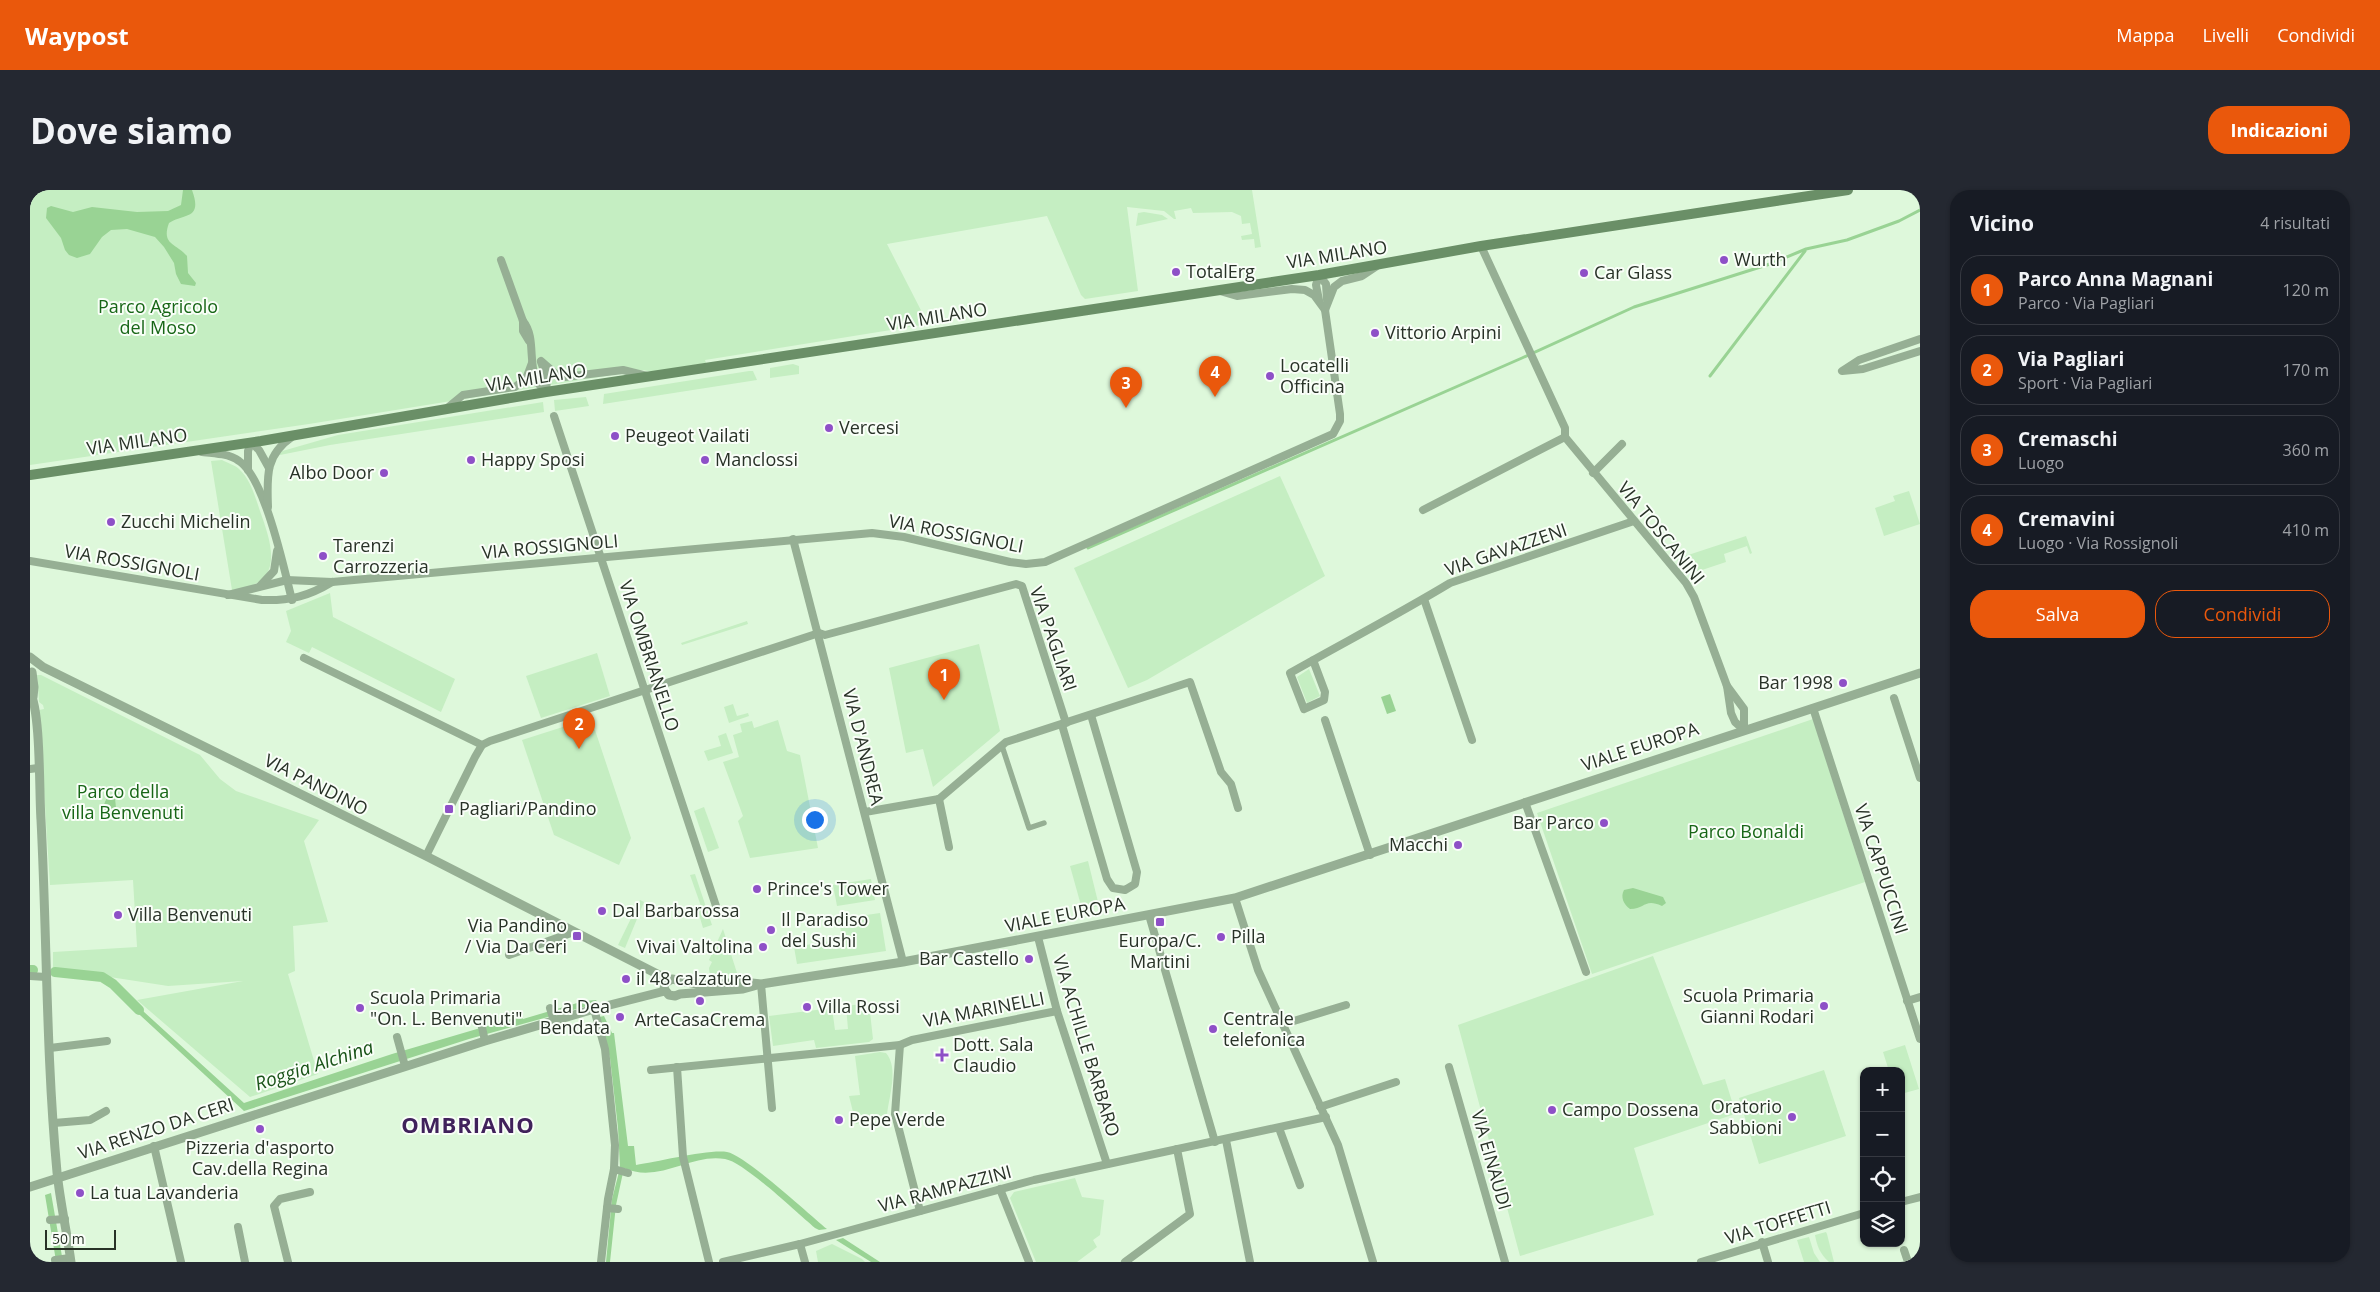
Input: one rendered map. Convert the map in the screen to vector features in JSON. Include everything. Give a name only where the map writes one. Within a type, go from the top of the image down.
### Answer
[{"type":"main road","name":"VIA MILANO","points":[[30,474],[294,436],[546,392],[1319,275],[1481,246],[1848,190]]},
{"type":"street","name":"VIA TOSCANINI","points":[[1481,246],[1565,428],[1565,437],[1686,583],[1694,597],[1727,686],[1731,713],[1735,722],[1744,730]]},
{"type":"street","points":[[445,410],[463,394],[515,387],[526,379],[532,364],[533,353],[529,341],[529,329],[523,321],[501,260]]},
{"type":"street","points":[[1327,300],[1334,288],[1342,281],[1362,276],[1380,264]]},
{"type":"street","points":[[1319,275],[1326,284],[1327,300],[1325,310]]},
{"type":"street","points":[[1319,275],[1316,285],[1319,303]]},
{"type":"street","points":[[1216,290],[1237,296],[1292,289],[1306,290],[1314,295],[1325,310]]},
{"type":"street","name":"VIA ROSSIGNOLI","points":[[228,595],[287,580],[332,582],[793,539],[888,534],[1010,562],[1026,564],[1045,562],[1333,434],[1340,422],[1340,414],[1325,310]]},
{"type":"street","points":[[1918,340],[1920,351],[1863,369],[1842,371],[1859,360],[1918,340]]},
{"type":"street","points":[[533,353],[557,375],[565,377],[624,370],[652,377]]},
{"type":"street","points":[[541,361],[547,379],[546,392]]},
{"type":"street","points":[[532,364],[536,381],[546,392]]},
{"type":"street","name":"VIA OMBRIANELLO","points":[[554,416],[716,906]]},
{"type":"street","name":"VIA ROSSIGNOLI","points":[[268,509],[267,480],[274,453],[294,436]]},
{"type":"street","points":[[1423,510],[1565,437]]},
{"type":"street","points":[[248,471],[248,451],[251,442],[260,450],[269,468]]},
{"type":"street","points":[[1593,473],[1622,444]]},
{"type":"street","name":"VIA ROSSIGNOLI","points":[[189,451],[225,456],[239,461],[248,471],[268,509],[287,580]]},
{"type":"street","name":"VIA GAVAZZENI","points":[[1313,660],[1325,692],[1324,700],[1304,709],[1290,673],[1313,660],[1424,599],[1450,584],[1634,521]]},
{"type":"street","name":"VIA ROSSIGNOLI","points":[[256,588],[267,580],[274,571],[277,556],[276,539]]},
{"type":"street","name":"VIA D'ANDREA","points":[[793,539],[819,633],[903,962]]},
{"type":"street","name":"VIA ROSSIGNOLI","points":[[30,561],[262,600],[292,600],[312,594],[332,582]]},
{"type":"street","points":[[287,580],[292,600]]},
{"type":"street","name":"VIA PAGLIARI","points":[[482,745],[819,633],[825,635],[1016,584],[1022,586],[1064,724]]},
{"type":"street","points":[[1424,599],[1472,740]]},
{"type":"street","name":"VIA PANDINO","points":[[30,658],[35,671],[426,856],[669,980]]},
{"type":"street","points":[[304,658],[482,745],[426,856]]},
{"type":"street","points":[[35,671],[31,695],[34,769],[45,907],[46,978],[54,1123],[58,1178],[71,1260],[55,1260]]},
{"type":"street","name":"VIALE EUROPA","points":[[680,994],[743,989],[761,984],[903,962],[1235,898],[1920,673]]},
{"type":"street","points":[[865,812],[938,799],[1002,746],[1023,736],[1190,682],[1221,772],[1231,784],[1238,808]]},
{"type":"street","name":"VIA TOSCANINI","points":[[1727,686],[1744,708],[1744,730]]},
{"type":"street","points":[[1894,698],[1920,778]]},
{"type":"street","name":"VIA CAPPUCCINI","points":[[1813,708],[1920,1039]]},
{"type":"street","points":[[1064,724],[1107,879],[1113,888],[1125,890],[1135,884],[1137,872],[1091,715]]},
{"type":"street","points":[[1325,720],[1370,855]]},
{"type":"street","points":[[1002,746],[1029,828],[1044,823]]},
{"type":"street","points":[[938,799],[949,846]]},
{"type":"street","points":[[1525,802],[1586,972]]},
{"type":"street","points":[[1235,898],[1258,970],[1338,1145],[1373,1262]]},
{"type":"street","points":[[1149,915],[1215,1142]]},
{"type":"street","points":[[509,955],[574,932]]},
{"type":"street","name":"VIA ACHILLE BARBARO","points":[[1038,937],[1058,1011],[1107,1164]]},
{"type":"street","points":[[30,976],[46,978]]},
{"type":"street","points":[[669,980],[679,981],[682,988],[680,994],[672,996],[665,991],[664,986],[669,980]]},
{"type":"street","name":"VIALE EUROPA","points":[[679,981],[702,985],[742,982],[761,984]]},
{"type":"street","points":[[761,984],[772,1108]]},
{"type":"street","name":"VIA RENZO DA CERI","points":[[30,1188],[405,1064],[594,1009],[665,991]]},
{"type":"street","points":[[1908,1001],[1920,997]]},
{"type":"street","points":[[1284,1024],[1346,1005]]},
{"type":"street","points":[[550,1008],[554,1021]]},
{"type":"street","points":[[594,1009],[605,1049],[615,1145],[614,1169],[607,1208],[601,1262]]},
{"type":"street","name":"VIA MARINELLI","points":[[651,1070],[900,1045],[921,1038],[1058,1011]]},
{"type":"street","points":[[481,1023],[485,1041]]},
{"type":"street","points":[[397,1037],[405,1064]]},
{"type":"street","points":[[50,1048],[107,1041]]},
{"type":"street","points":[[900,1045],[896,1114],[920,1211]]},
{"type":"street","points":[[677,1067],[683,1132],[682,1150],[709,1262]]},
{"type":"street","name":"VIA EINAUDI","points":[[1449,1067],[1505,1262]]},
{"type":"street","points":[[1320,1107],[1396,1082]]},
{"type":"street","points":[[54,1123],[90,1120],[106,1111]]},
{"type":"street","name":"VIA RAMPAZZINI","points":[[723,1262],[800,1244],[1000,1189],[1107,1164],[1326,1118]]},
{"type":"street","points":[[1279,1128],[1300,1185]]},
{"type":"street","points":[[1226,1140],[1247,1261]]},
{"type":"street","points":[[154,1146],[181,1262]]},
{"type":"street","points":[[1126,1262],[1190,1214],[1177,1149]]},
{"type":"street","points":[[614,1169],[628,1172]]},
{"type":"street","points":[[1000,1189],[1029,1262]]},
{"type":"street","points":[[288,1262],[274,1206],[280,1200],[310,1192]]},
{"type":"street","points":[[1905,1201],[1920,1197]]},
{"type":"street","points":[[607,1208],[618,1209]]},
{"type":"street","name":"VIA TOFFETTI","points":[[1701,1262],[1762,1242],[1860,1214]]},
{"type":"street","points":[[50,1220],[65,1219]]},
{"type":"street","points":[[238,1228],[246,1262]]},
{"type":"street","points":[[1762,1242],[1768,1262]]},
{"type":"street","points":[[800,1244],[805,1262]]},
{"type":"street","points":[[1904,1250],[1908,1262]]},
{"type":"green space","name":"Parco Agricolo del Moso","points":[[30,190],[1252,190],[1261,247],[1255,248],[1254,239],[1242,240],[1241,236],[1252,234],[1250,223],[1242,224],[1241,216],[1232,212],[1193,213],[1191,208],[1174,211],[1176,219],[1174,219],[1164,211],[1127,207],[1138,291],[1085,299],[1081,295],[1047,216],[887,244],[928,324],[705,360],[706,363],[653,372],[643,370],[309,424],[30,465]]},
{"type":"green space","points":[[1138,213],[1162,215],[1168,219],[1136,226]]},
{"type":"green space","points":[[793,364],[799,366],[799,374],[770,378],[770,368]]},
{"type":"green space","points":[[753,371],[757,380],[603,404],[604,394]]},
{"type":"green space","points":[[586,397],[589,406],[555,411],[554,400]]},
{"type":"green space","points":[[543,402],[544,412],[330,445],[280,455],[279,452],[338,435]]},
{"type":"green space","points":[[222,460],[239,469],[250,483],[265,525],[271,550],[271,562],[268,572],[261,581],[249,587],[232,590],[211,461]]},
{"type":"green space","points":[[1280,476],[1325,576],[1147,680],[1128,688],[1074,568]]},
{"type":"green space","points":[[1909,491],[1920,524],[1884,536],[1875,508],[1895,501],[1893,496]]},
{"type":"green space","points":[[1746,536],[1752,553],[1750,554],[1747,546],[1724,554],[1726,562],[1696,572],[1690,572],[1676,559]]},
{"type":"green space","points":[[330,593],[333,617],[455,679],[441,712],[312,647],[309,653],[286,642],[291,631],[286,611]]},
{"type":"green space","points":[[747,621],[748,624],[682,645],[681,643]]},
{"type":"green space","points":[[979,644],[1000,731],[933,787],[923,749],[906,753],[889,668]]},
{"type":"green space","points":[[597,653],[610,696],[541,718],[526,676]]},
{"type":"green space","points":[[1309,669],[1320,696],[1307,703],[1297,677]]},
{"type":"green space","name":"Parco della villa Benvenuti","points":[[37,675],[41,675],[200,755],[220,779],[236,791],[319,820],[304,841],[328,922],[293,926],[295,971],[288,974],[318,1074],[250,1097],[137,1000],[243,981],[168,986],[84,973],[53,971],[53,952],[137,947],[133,880],[50,885],[39,710],[44,709],[43,705],[39,702]]},
{"type":"green space","points":[[733,704],[737,716],[748,713],[749,716],[729,723],[724,707]]},
{"type":"green space","points":[[591,718],[631,838],[619,865],[554,835],[522,740]]},
{"type":"green space","name":"Parco Bonaldi","points":[[1813,719],[1865,882],[1592,974],[1537,813]]},
{"type":"green space","points":[[778,720],[787,751],[800,755],[818,848],[750,858],[738,821],[743,816],[723,762],[739,757],[733,735],[742,732],[740,724],[752,721],[754,728]]},
{"type":"green space","points":[[726,733],[733,753],[708,761],[704,751],[721,746],[718,736]]},
{"type":"green space","points":[[704,807],[719,848],[708,852],[694,811]]},
{"type":"green space","points":[[1088,861],[1099,906],[1082,909],[1070,866]]},
{"type":"green space","points":[[695,874],[712,925],[703,928],[698,911],[702,909],[690,875]]},
{"type":"green space","points":[[871,879],[875,900],[837,906],[833,885]]},
{"type":"green space","points":[[640,900],[644,902],[625,948],[618,945]]},
{"type":"green space","points":[[880,913],[886,951],[797,964],[794,947],[842,939],[839,919]]},
{"type":"green space","points":[[723,929],[737,973],[710,977],[709,968],[712,962],[709,960]]},
{"type":"green space","name":"Campo Dossena","points":[[1653,956],[1703,1085],[1725,1079],[1735,1111],[1732,1115],[1634,1148],[1654,1215],[1520,1256],[1458,1025]]},
{"type":"green space","points":[[869,1003],[873,1039],[869,1042],[816,1048],[814,1040],[773,1046],[769,1016],[832,1008],[835,1030],[848,1029],[846,1006]]},
{"type":"green space","points":[[1905,1045],[1919,1089],[1905,1093],[1905,1067],[1888,1067],[1883,1052]]},
{"type":"green space","points":[[880,1052],[886,1053],[890,1059],[893,1074],[887,1115],[856,1124],[849,1096],[860,1095],[855,1056]]},
{"type":"green space","name":"Oratorio Sabbioni","points":[[1824,1070],[1846,1136],[1759,1164],[1739,1098]]},
{"type":"green space","points":[[1075,1178],[1082,1197],[1104,1200],[1100,1235],[1093,1240],[1097,1247],[1077,1262],[1036,1262],[1010,1198],[1014,1192]]},
{"type":"green space","points":[[1826,1232],[1834,1262],[1829,1262],[1826,1259],[1817,1243],[1815,1235]]},
{"type":"green space","points":[[1809,1237],[1814,1253],[1820,1262],[1804,1262],[1797,1240]]},
{"type":"green space","points":[[832,1244],[865,1262],[818,1262],[816,1251]]},
{"type":"shaded area","points":[[183,190],[192,190],[195,200],[194,211],[169,223],[167,236],[171,243],[187,256],[188,273],[196,283],[195,286],[181,284],[176,274],[174,263],[155,237],[127,229],[111,230],[102,237],[90,254],[77,258],[69,255],[65,250],[61,238],[46,218],[47,208],[51,206],[73,212],[92,207],[137,212],[168,211],[181,205]]},
{"type":"shaded area","points":[[1390,694],[1396,711],[1387,714],[1381,697]]},
{"type":"shaded area","points":[[108,796],[115,798],[116,808],[114,817],[105,818],[103,812]]},
{"type":"shaded area","points":[[1633,888],[1663,897],[1666,903],[1662,906],[1648,903],[1635,909],[1630,909],[1624,903],[1622,895],[1624,890]]},
{"type":"shaded area","points":[[596,1000],[598,1003],[469,1039],[244,1111],[128,1004],[132,1001],[244,1103],[392,1054],[521,1016],[523,1019],[584,1001]]},
{"type":"shaded area","points":[[604,1016],[612,1033],[614,1033],[628,1146],[634,1146],[636,1165],[696,1154],[727,1152],[748,1163],[827,1229],[819,1230],[815,1228],[757,1178],[734,1162],[725,1159],[712,1158],[700,1160],[662,1171],[637,1172],[624,1168],[616,1205],[610,1262],[606,1262],[612,1199],[620,1168],[618,1128],[610,1058],[599,1017]]},
{"type":"shaded area","points":[[51,1193],[63,1262],[56,1262],[45,1195]]},
{"type":"shaded area","points":[[843,1238],[880,1262],[871,1262],[836,1240]]},
{"type":"waterway","points":[[1088,548],[1634,307],[1770,264],[1806,249],[1847,240],[1899,221],[1920,210]]},
{"type":"waterway","points":[[1710,376],[1805,251]]},
{"type":"waterway","name":"Roggia Alchina","points":[[55,972],[102,977],[113,984],[139,1010]]},
{"type":"place","name":"Wurth","points":[[1724,260]]},
{"type":"place","name":"TotalErg","points":[[1176,272]]},
{"type":"place","name":"Car Glass","points":[[1584,273]]},
{"type":"place","name":"Vittorio Arpini","points":[[1375,333]]},
{"type":"place","name":"Locatelli Officina","points":[[1270,376]]},
{"type":"place","name":"Cremavini","points":[[1215,397]]},
{"type":"place","name":"Cremaschi","points":[[1126,408]]},
{"type":"place","name":"Vercesi","points":[[829,428]]},
{"type":"place","name":"Peugeot Vailati","points":[[615,436]]},
{"type":"place","name":"Happy Sposi","points":[[471,460]]},
{"type":"place","name":"Manclossi","points":[[705,460]]},
{"type":"place","name":"Albo Door","points":[[384,473]]},
{"type":"place","name":"Zucchi Michelin","points":[[111,522]]},
{"type":"place","name":"Tarenzi Carrozzeria","points":[[323,556]]},
{"type":"place","name":"Bar 1998","points":[[1843,683]]},
{"type":"place","name":"Parco Anna Magnani","points":[[944,700]]},
{"type":"place","name":"Via Pagliari","points":[[579,749]]},
{"type":"place","name":"Pagliari/Pandino","points":[[449,809]]},
{"type":"place","name":"Bar Parco","points":[[1604,823]]},
{"type":"place","name":"Macchi","points":[[1458,845]]},
{"type":"place","name":"Prince's Tower","points":[[757,889]]},
{"type":"place","name":"Dal Barbarossa","points":[[602,911]]},
{"type":"place","name":"Villa Benvenuti","points":[[118,915]]},
{"type":"place","name":"Europa/C. Martini","points":[[1160,922]]},
{"type":"place","name":"Il Paradiso del Sushi","points":[[771,930]]},
{"type":"place","name":"Via Pandino / Via Da Ceri","points":[[577,936]]},
{"type":"place","name":"Pilla","points":[[1221,937]]},
{"type":"place","name":"Vivai Valtolina","points":[[763,947]]},
{"type":"place","name":"Bar Castello","points":[[1029,959]]},
{"type":"place","name":"il 48 calzature","points":[[626,979]]},
{"type":"place","name":"ArteCasaCrema","points":[[700,1001]]},
{"type":"place","name":"Scuola Primaria Gianni Rodari","points":[[1824,1006]]},
{"type":"place","name":"Villa Rossi","points":[[807,1007]]},
{"type":"place","name":"Scuola Primaria \"On. L. Benvenuti\"","points":[[360,1008]]},
{"type":"place","name":"La Dea Bendata","points":[[620,1017]]},
{"type":"place","name":"Centrale telefonica","points":[[1213,1029]]},
{"type":"place","name":"Dott. Sala Claudio","points":[[942,1055]]},
{"type":"place","name":"Campo Dossena","points":[[1552,1110]]},
{"type":"place","name":"Oratorio Sabbioni","points":[[1792,1117]]},
{"type":"place","name":"Pepe Verde","points":[[839,1120]]},
{"type":"place","name":"Pizzeria d'asporto Cav.della Regina","points":[[260,1129]]},
{"type":"place","name":"La tua Lavanderia","points":[[80,1193]]},
{"type":"district","name":"OMBRIANO","points":[[468,1125]]}]
